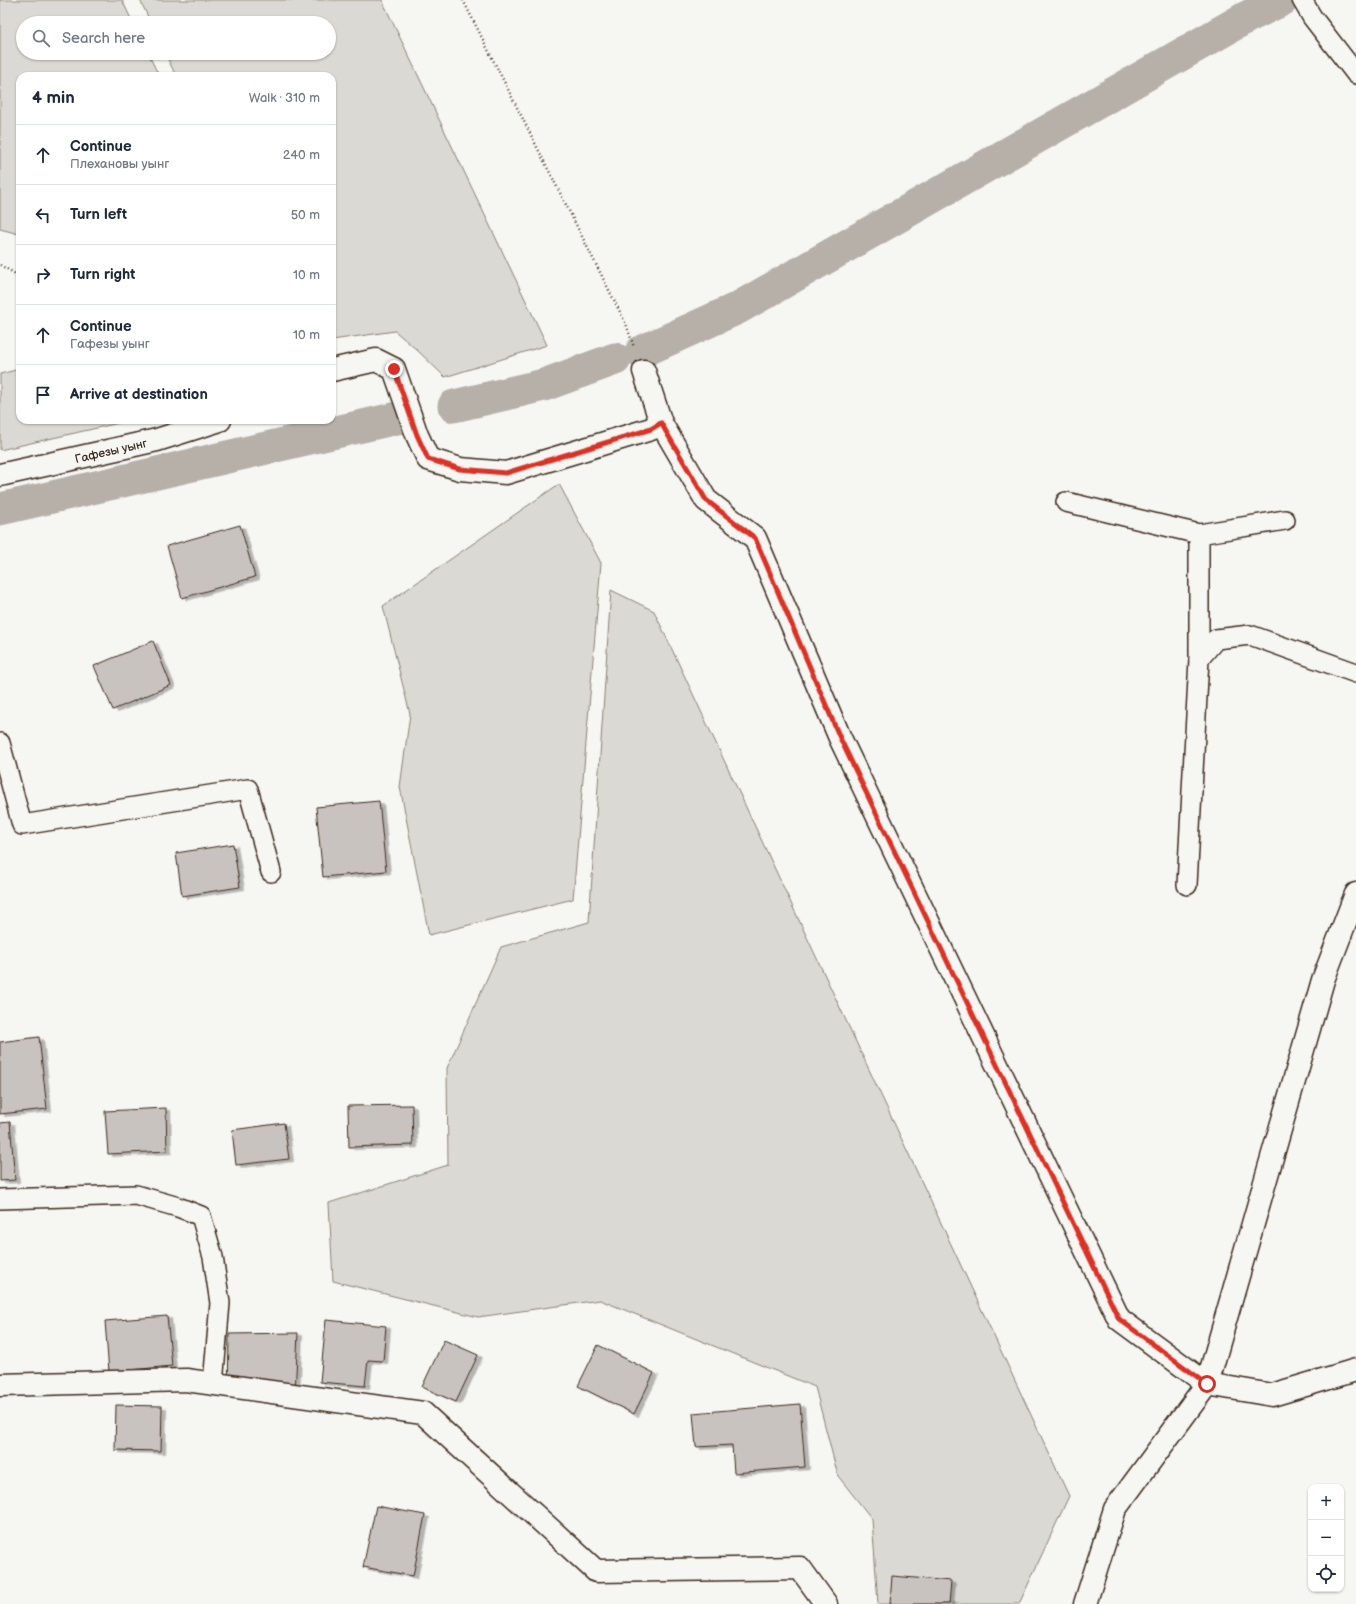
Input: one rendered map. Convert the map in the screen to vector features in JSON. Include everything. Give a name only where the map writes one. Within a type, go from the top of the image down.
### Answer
[{"type":"street","points":[[336,369],[376,360],[394,369],[417,435],[428,459],[460,469],[506,473],[651,429],[661,423]]},
{"type":"street","points":[[644,371],[661,423],[706,500],[755,538],[840,738],[1119,1319],[1207,1384],[1272,1395],[1356,1370]]},
{"type":"street","name":"Гафезы уынг","points":[[0,475],[157,440],[207,424]]},
{"type":"street","points":[[1085,1604],[1115,1509],[1207,1384],[1323,980],[1356,894]]},
{"type":"street","points":[[0,1385],[186,1380],[423,1413],[596,1571],[800,1568],[826,1604]]},
{"type":"lane","points":[[1302,0],[1312,17],[1356,74]]},
{"type":"lane","points":[[1066,502],[1199,534],[1285,520]]},
{"type":"lane","points":[[1187,885],[1199,659],[1199,534]]},
{"type":"lane","points":[[1199,659],[1216,639],[1250,635],[1356,673]]},
{"type":"lane","points":[[0,743],[22,825],[248,789],[271,872]]},
{"type":"lane","points":[[0,1199],[136,1195],[178,1207],[201,1216],[213,1257],[220,1303],[213,1384]]},
{"type":"path","points":[[463,0],[626,324]]},
{"type":"path","points":[[0,265],[14,273],[16,276]]},
{"type":"shaded area","points":[[0,0],[122,0],[130,16],[16,16],[16,60],[151,60],[157,72],[16,72],[16,233],[0,229]]},
{"type":"shaded area","points":[[140,0],[382,0],[547,345],[445,377],[395,331],[336,339],[336,72],[174,72],[168,60],[336,60],[336,16],[148,16]]},
{"type":"shaded area","points":[[16,370],[16,424],[114,424],[0,450],[0,374]]},
{"type":"shaded area","points":[[559,484],[601,563],[573,899],[429,935],[400,787],[410,714],[383,606]]},
{"type":"shaded area","points":[[611,590],[654,611],[1069,1496],[1019,1604],[878,1604],[872,1519],[838,1476],[815,1387],[600,1300],[478,1317],[333,1281],[329,1203],[448,1165],[447,1068],[501,947],[589,922]]},
{"type":"building","points":[[240,525],[255,577],[182,598],[167,546]]},
{"type":"building","points":[[153,641],[171,685],[113,710],[94,666]]},
{"type":"building","points":[[379,801],[386,871],[323,877],[316,807]]},
{"type":"building","points":[[233,844],[240,887],[182,896],[176,853]]},
{"type":"building","points":[[39,1037],[47,1109],[0,1114],[0,1042]]},
{"type":"building","points":[[412,1105],[413,1145],[349,1147],[348,1106]]},
{"type":"building","points":[[166,1108],[167,1151],[108,1154],[105,1111]]},
{"type":"building","points":[[10,1122],[15,1180],[0,1181],[0,1123]]},
{"type":"building","points":[[284,1123],[289,1159],[236,1165],[232,1130]]},
{"type":"building","points":[[167,1316],[172,1366],[109,1372],[105,1321]]},
{"type":"building","points":[[326,1320],[386,1326],[383,1361],[368,1360],[365,1386],[320,1382]]},
{"type":"building","points":[[298,1333],[295,1394],[228,1395],[229,1334]]},
{"type":"building","points":[[444,1340],[478,1355],[456,1402],[422,1387]]},
{"type":"building","points":[[598,1345],[654,1373],[634,1414],[578,1386]]},
{"type":"building","points":[[800,1404],[805,1467],[734,1473],[732,1445],[696,1447],[693,1413]]},
{"type":"building","points":[[116,1405],[162,1406],[161,1451],[115,1450]]},
{"type":"building","points":[[376,1506],[425,1515],[413,1576],[363,1567]]},
{"type":"building","points":[[892,1576],[951,1581],[949,1604],[890,1604]]},
{"type":"waterway","points":[[641,352],[738,308],[1247,17],[1282,0]]},
{"type":"waterway","points":[[454,406],[544,385],[615,359]]},
{"type":"waterway","points":[[0,509],[406,416]]},
{"type":"route","points":[[394,369],[417,435],[428,459],[460,469],[506,473],[651,429],[661,423],[706,500],[755,538],[840,738],[1119,1319],[1207,1384]]}]
